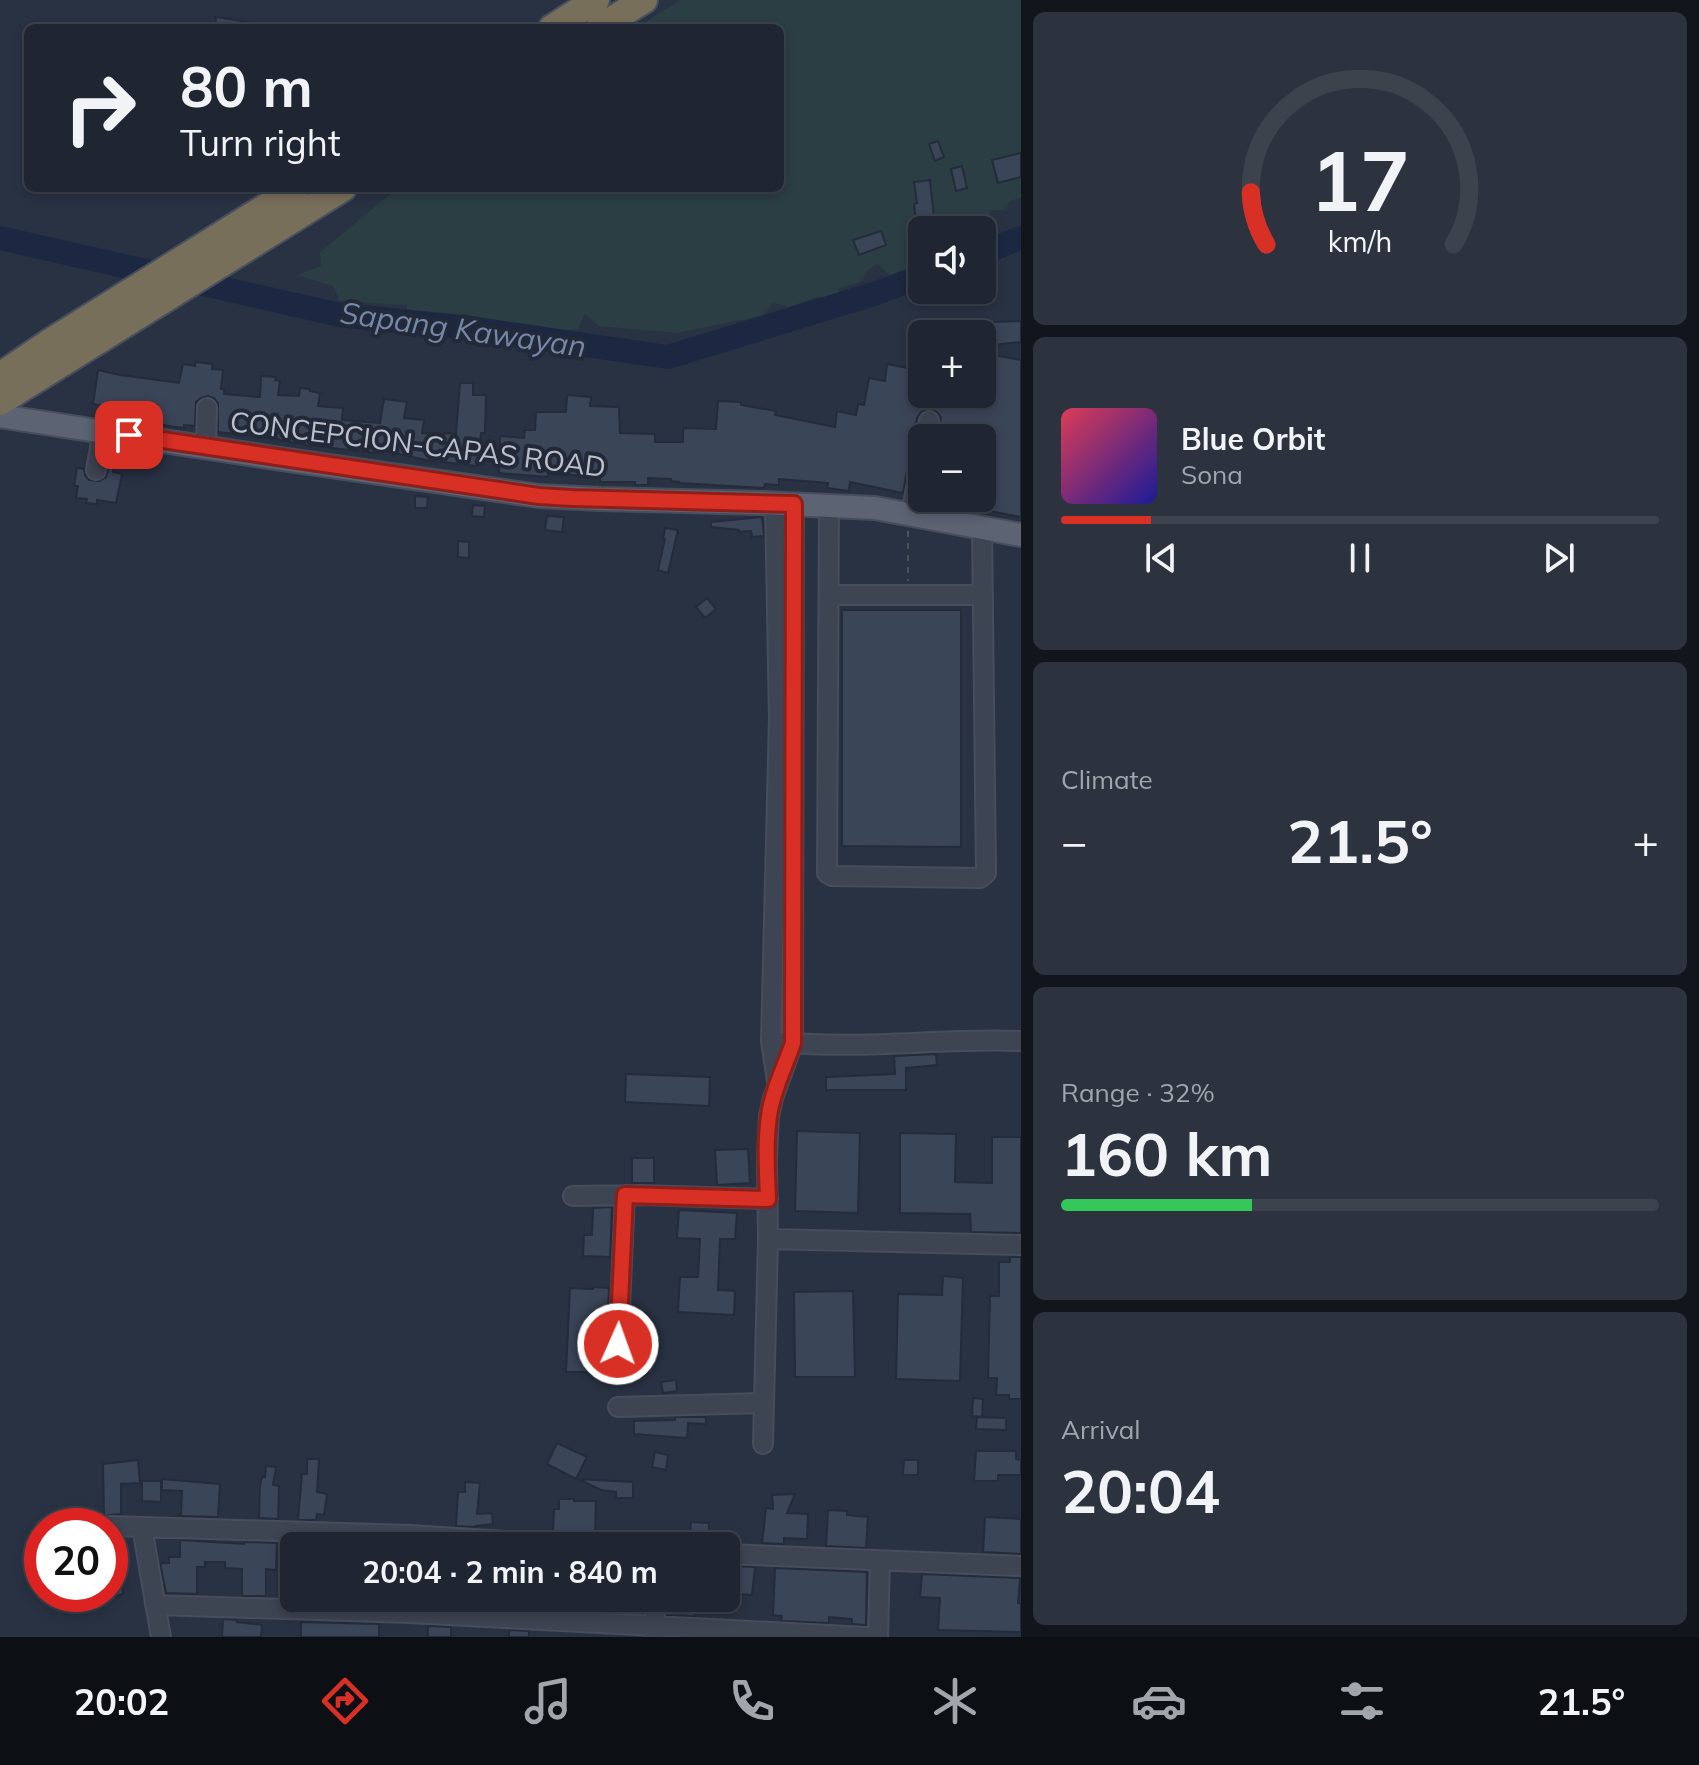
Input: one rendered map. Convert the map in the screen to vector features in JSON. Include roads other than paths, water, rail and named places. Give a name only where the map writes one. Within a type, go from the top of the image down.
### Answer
[{"type":"highway","points":[[558,24],[596,0]]},
{"type":"highway","points":[[605,24],[644,0]]},
{"type":"highway","points":[[3,397],[50,342],[290,192]]},
{"type":"highway","points":[[3,397],[337,192]]},
{"type":"main road","name":"CONCEPCION-CAPAS ROAD","points":[[3,397],[103,431],[539,496],[875,508],[1021,535]]},
{"type":"street","points":[[206,447],[207,408]]},
{"type":"street","points":[[96,470],[103,431]]},
{"type":"street","points":[[778,1088],[771,1041],[785,504]]},
{"type":"street","points":[[763,1444],[769,1116],[793,1043],[785,504]]},
{"type":"street","points":[[829,506],[827,873],[832,876],[980,878],[986,873],[982,528]]},
{"type":"street","points":[[829,595],[983,595]]},
{"type":"street","points":[[771,1041],[853,1044],[979,1039],[1021,1041]]},
{"type":"street","points":[[617,1375],[625,1195]]},
{"type":"street","points":[[573,1196],[768,1199]]},
{"type":"street","points":[[768,1239],[1021,1245]]},
{"type":"street","points":[[618,1407],[762,1403]]},
{"type":"street","points":[[128,1527],[280,1534]]},
{"type":"street","points":[[142,1527],[161,1637]]},
{"type":"street","points":[[740,1555],[1021,1566]]},
{"type":"street","points":[[878,1637],[880,1561]]},
{"type":"street","points":[[155,1605],[280,1605]]},
{"type":"street","points":[[466,1612],[655,1632],[866,1637]]},
{"type":"street","points":[[655,1632],[656,1612]]},
{"type":"waterway","name":"Sapang Kawayan","points":[[0,238],[340,315],[470,328],[668,357],[908,281]]},
{"type":"waterway","name":"Sapang Kawayan","points":[[996,248],[1021,238]]}]
